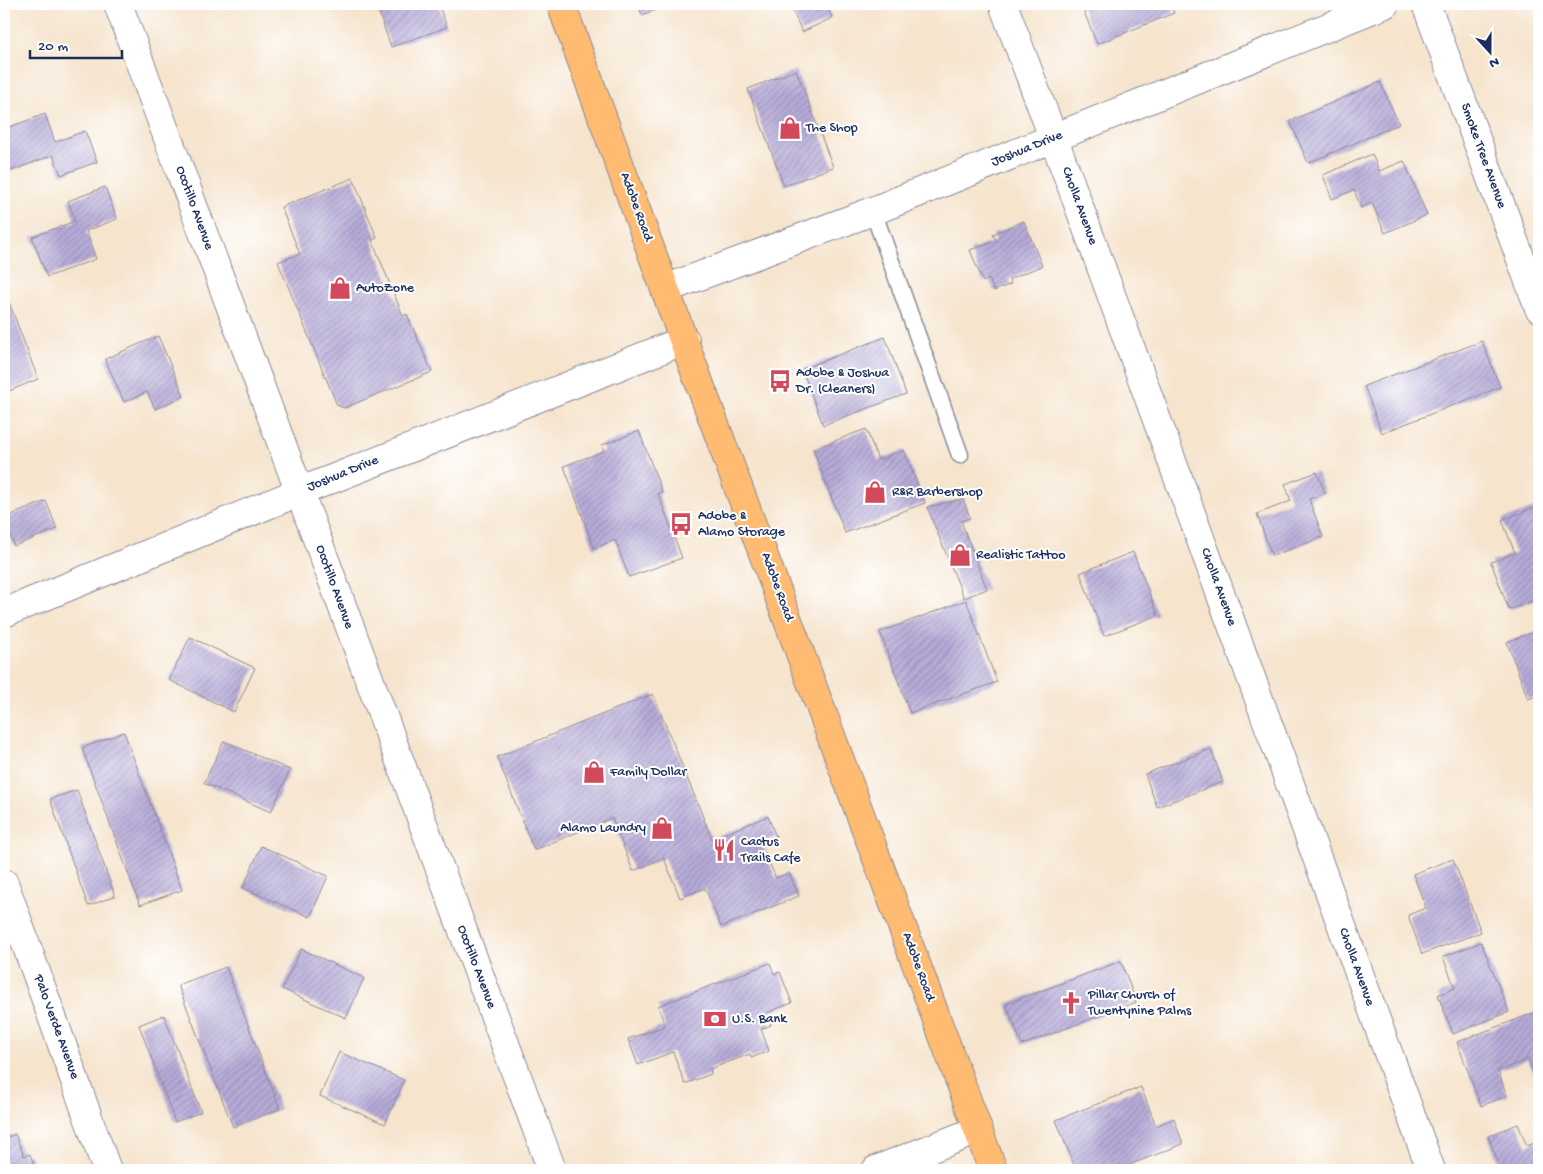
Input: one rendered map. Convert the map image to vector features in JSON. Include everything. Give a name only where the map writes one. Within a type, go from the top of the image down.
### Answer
[{"type":"main road","name":"Adobe Road","points":[[561,4],[993,1170]]},
{"type":"street","name":"Ocotillo Avenue","points":[[118,4],[552,1170]]},
{"type":"street","name":"Cholla Avenue","points":[[1003,4],[1054,138],[1430,1170]]},
{"type":"street","name":"Joshua Drive","points":[[665,289],[873,211],[1385,4]]},
{"type":"street","name":"Smoke Tree Avenue","points":[[1426,4],[1539,308]]},
{"type":"street","name":"Joshua Drive","points":[[4,613],[299,492],[685,340]]},
{"type":"street","name":"Palo Verde Avenue","points":[[4,883],[107,1170]]},
{"type":"street","points":[[876,1170],[978,1130]]},
{"type":"lane","points":[[873,211],[960,455]]},
{"type":"building","points":[[405,4],[438,4],[447,27],[391,47],[379,13]]},
{"type":"building","points":[[638,4],[672,4],[642,15]]},
{"type":"building","points":[[790,4],[826,4],[832,18],[802,32]]},
{"type":"building","points":[[1089,4],[1170,4],[1174,13],[1097,44],[1082,7]]},
{"type":"building","name":"The Shop","points":[[796,70],[833,167],[784,186],[748,89]]},
{"type":"building","points":[[1380,82],[1399,124],[1308,163],[1290,121]]},
{"type":"building","points":[[45,114],[55,142],[85,131],[97,162],[61,175],[53,155],[11,171],[4,153],[4,129]]},
{"type":"building","points":[[1372,154],[1379,171],[1404,161],[1427,215],[1385,233],[1372,203],[1361,208],[1354,190],[1332,199],[1323,175]]},
{"type":"building","name":"AutoZone","points":[[353,178],[377,238],[372,240],[403,316],[407,314],[432,372],[344,408],[337,405],[278,262],[300,254],[281,207]]},
{"type":"building","points":[[105,187],[117,219],[86,231],[96,259],[47,277],[32,237],[75,221],[68,201]]},
{"type":"building","points":[[1024,221],[1042,266],[1009,279],[1011,284],[994,291],[989,279],[983,282],[970,250],[996,241],[993,234]]},
{"type":"building","points":[[9,302],[38,379],[4,393],[4,304]]},
{"type":"building","points":[[158,336],[184,396],[155,409],[147,392],[124,402],[105,359]]},
{"type":"building","points":[[885,337],[906,394],[823,425],[802,369]]},
{"type":"building","points":[[1482,341],[1500,387],[1382,433],[1364,386]]},
{"type":"building","name":"R&R Barbershop","points":[[866,429],[878,460],[904,450],[925,503],[845,533],[813,449]]},
{"type":"building","points":[[639,431],[662,492],[658,493],[682,558],[629,577],[615,540],[594,548],[564,466],[604,451],[602,445]]},
{"type":"building","points":[[1317,472],[1325,493],[1309,499],[1323,537],[1272,556],[1257,514],[1291,501],[1285,484]]},
{"type":"building","name":"Realistic Tattoo","points":[[963,499],[970,518],[961,521],[987,589],[964,598],[927,507]]},
{"type":"building","points":[[46,501],[57,529],[14,546],[4,518]]},
{"type":"building","points":[[1539,506],[1539,598],[1509,610],[1491,562],[1515,553],[1502,520]]},
{"type":"building","points":[[1133,552],[1158,615],[1104,636],[1080,573]]},
{"type":"building","points":[[966,600],[997,682],[910,713],[880,632]]},
{"type":"building","points":[[1539,630],[1539,695],[1528,699],[1507,642]]},
{"type":"building","points":[[190,637],[255,668],[234,712],[169,680]]},
{"type":"building","points":[[653,694],[712,839],[768,816],[776,837],[761,842],[776,878],[789,873],[799,896],[721,927],[705,888],[680,898],[664,858],[633,871],[612,818],[534,850],[497,757]]},
{"type":"building","points":[[124,732],[182,890],[140,905],[82,748]]},
{"type":"building","points":[[224,741],[290,770],[271,812],[204,783]]},
{"type":"building","points":[[1211,749],[1223,782],[1157,807],[1145,774]]},
{"type":"building","points":[[1539,764],[1539,777],[1535,766]]},
{"type":"building","points":[[77,790],[115,896],[88,906],[50,799]]},
{"type":"building","points":[[261,846],[328,876],[310,917],[243,888]]},
{"type":"building","points":[[1453,859],[1481,932],[1422,954],[1408,915],[1426,908],[1413,874]]},
{"type":"building","points":[[1481,942],[1509,1012],[1453,1034],[1438,995],[1455,988],[1443,957]]},
{"type":"building","points":[[301,949],[364,978],[346,1018],[282,989]]},
{"type":"building","name":"Pillar Church of Twentynine Palms","points":[[1121,961],[1136,1002],[1022,1045],[1006,1004]]},
{"type":"building","name":"U.S. Bank","points":[[770,963],[774,974],[780,972],[792,1003],[766,1013],[771,1025],[761,1029],[769,1051],[751,1058],[750,1054],[710,1069],[711,1074],[685,1084],[673,1052],[638,1065],[628,1039],[665,1026],[658,1006]]},
{"type":"building","points":[[226,967],[280,1109],[233,1127],[178,985]]},
{"type":"building","points":[[1536,1012],[1539,1021],[1539,1082],[1537,1082],[1528,1059],[1498,1071],[1507,1096],[1481,1106],[1457,1042]]},
{"type":"building","points":[[164,1015],[201,1112],[175,1122],[139,1025]]},
{"type":"building","points":[[339,1052],[404,1080],[385,1124],[320,1096]]},
{"type":"building","points":[[1141,1087],[1156,1126],[1174,1118],[1183,1144],[1116,1170],[1076,1170],[1056,1120]]},
{"type":"building","points":[[1518,1124],[1527,1146],[1539,1141],[1539,1170],[1501,1170],[1488,1136]]},
{"type":"building","points":[[4,1127],[8,1137],[15,1134],[24,1156],[30,1154],[36,1170],[4,1170]]},
{"type":"place","name":"The Shop","points":[[790,128]]},
{"type":"place","name":"AutoZone","points":[[340,288]]},
{"type":"place","name":"Adobe & Joshua Dr. (Cleaners)","points":[[780,381]]},
{"type":"place","name":"R&R Barbershop","points":[[875,492]]},
{"type":"place","name":"Adobe & Alamo Storage","points":[[681,524]]},
{"type":"place","name":"Realistic Tattoo","points":[[960,555]]},
{"type":"place","name":"Family Dollar","points":[[594,772]]},
{"type":"place","name":"Alamo Laundry","points":[[662,828]]},
{"type":"place","name":"Cactus Trails Cafe","points":[[724,850]]},
{"type":"place","name":"Pillar Church of Twentynine Palms","points":[[1071,1003]]},
{"type":"place","name":"U.S. Bank","points":[[715,1019]]}]
